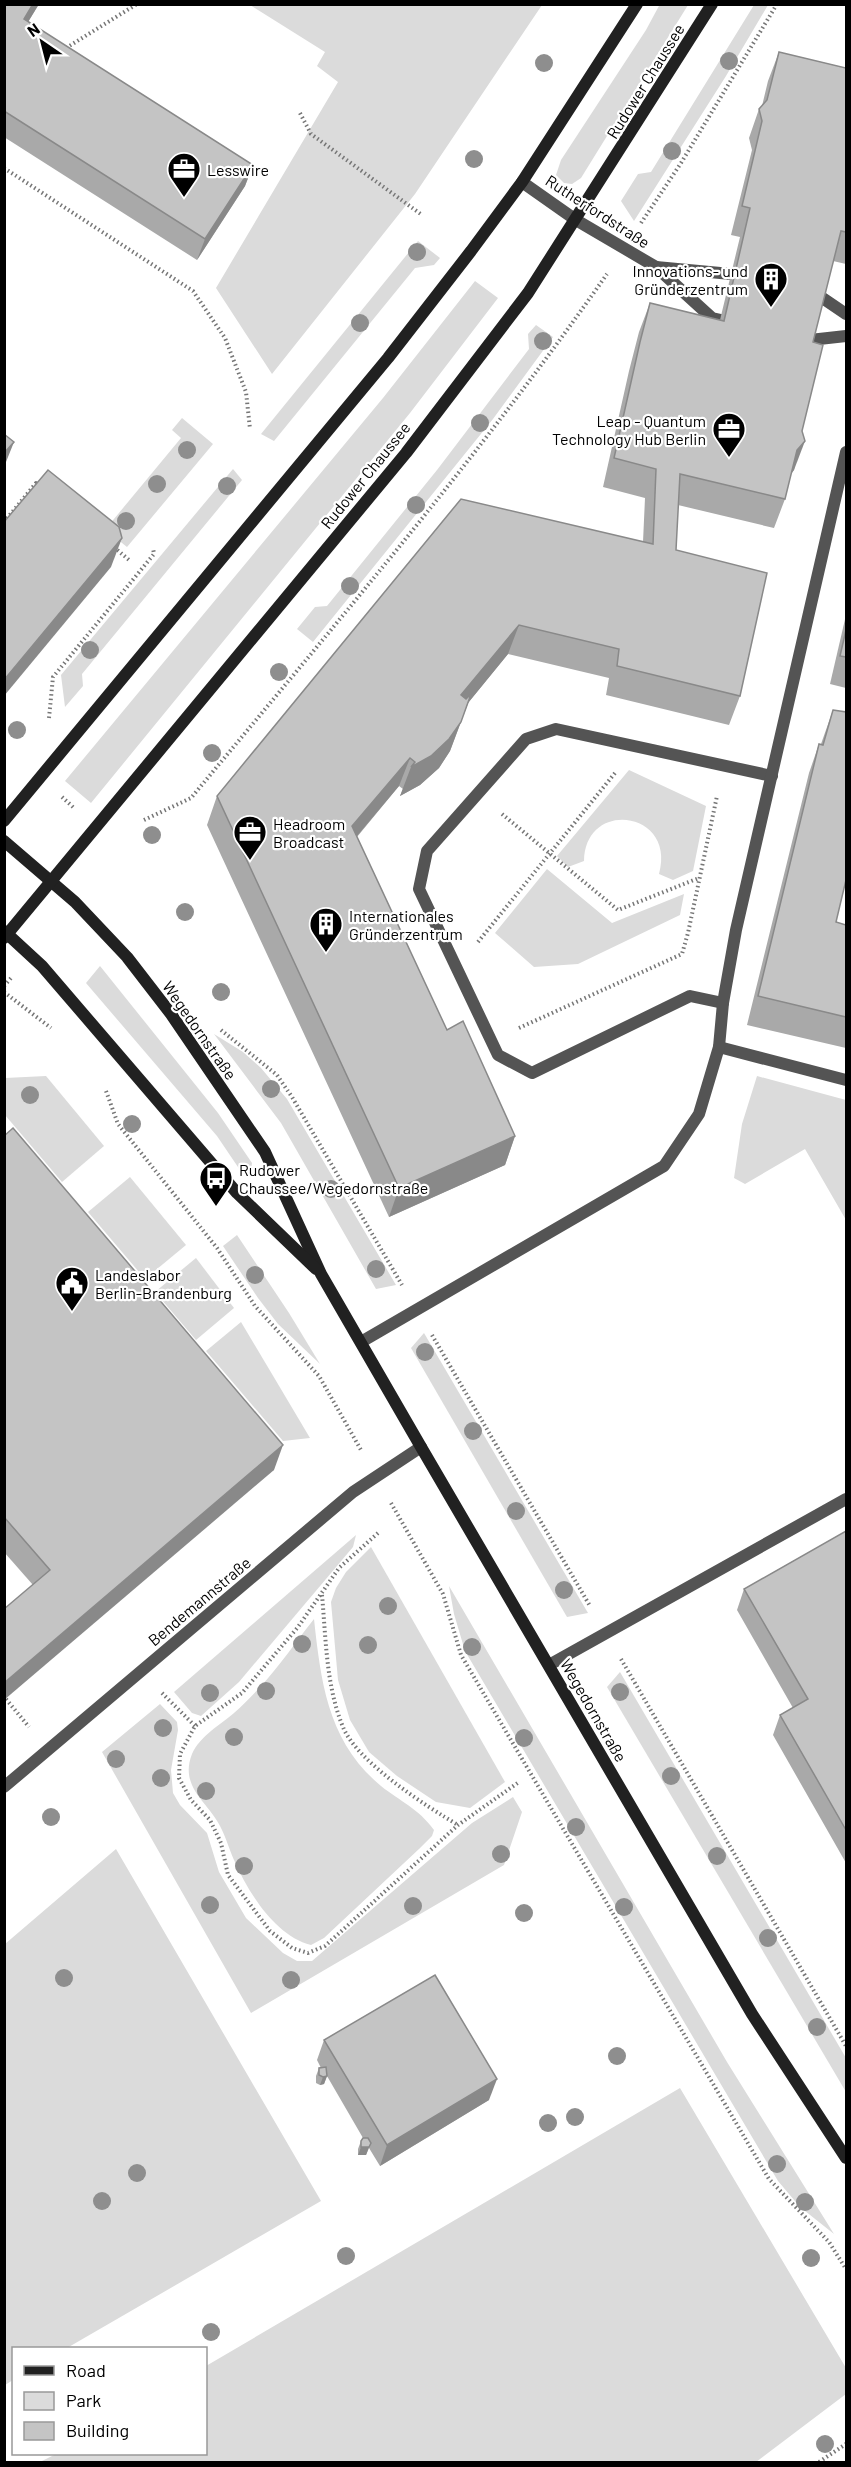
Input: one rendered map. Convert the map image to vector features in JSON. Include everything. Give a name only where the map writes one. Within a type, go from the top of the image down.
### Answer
[{"type":"main road","points":[[4,821],[388,358],[522,182],[637,4]]},
{"type":"main road","name":"Rudower Chaussee","points":[[6,934],[406,453],[528,293],[712,4]]},
{"type":"main road","name":"Wegedornstraße","points":[[4,841],[52,881],[127,957],[181,1028],[265,1152],[321,1274],[752,2014],[846,2158]]},
{"type":"main road","name":"Wegedornstraße","points":[[6,934],[42,966],[237,1193],[321,1274]]},
{"type":"street","name":"Rutherfordstraße","points":[[522,182],[576,220],[656,267],[712,318],[721,320]]},
{"type":"street","name":"Rutherfordstraße","points":[[656,267],[731,274]]},
{"type":"street","points":[[821,297],[846,314]]},
{"type":"street","points":[[810,340],[846,336]]},
{"type":"street","points":[[361,1342],[664,1166],[699,1114],[719,1047],[723,1003],[736,930],[846,452]]},
{"type":"street","points":[[723,1003],[690,996],[532,1073],[498,1054],[419,889],[427,851],[526,738],[556,729],[772,776]]},
{"type":"street","points":[[719,1047],[846,1080]]},
{"type":"street","name":"Bendemannstraße","points":[[4,1787],[354,1492],[421,1447]]},
{"type":"street","points":[[549,1665],[846,1499]]},
{"type":"path","points":[[58,53],[137,4]]},
{"type":"path","points":[[137,828],[144,820],[191,798],[445,488],[572,325],[681,163],[777,4]]},
{"type":"path","points":[[300,113],[311,134],[422,215]]},
{"type":"path","points":[[4,168],[193,291],[225,338],[246,392],[250,429]]},
{"type":"path","points":[[4,522],[36,483],[44,490]]},
{"type":"path","points":[[112,546],[129,560]]},
{"type":"path","points":[[43,724],[49,717],[53,677],[154,555],[153,548]]},
{"type":"path","points":[[452,958],[475,946],[617,771],[626,745]]},
{"type":"path","points":[[491,1041],[681,954],[723,766]]},
{"type":"path","points":[[56,793],[82,814]]},
{"type":"path","points":[[502,814],[618,910],[700,877]]},
{"type":"path","points":[[4,992],[52,1028]]},
{"type":"path","points":[[213,1021],[277,1075],[292,1096],[846,2046]]},
{"type":"path","points":[[103,1081],[118,1124],[217,1248],[255,1306],[319,1376],[337,1408]]},
{"type":"path","points":[[378,1533],[339,1568],[322,1595],[242,1693],[195,1726],[180,1754],[179,1778],[191,1800],[210,1820],[221,1843],[228,1875],[270,1930],[292,1948],[308,1953],[325,1946],[458,1825],[519,1782]]},
{"type":"path","points":[[413,1541],[443,1594],[461,1655],[769,2179],[829,2242],[846,2269]]},
{"type":"path","points":[[322,1595],[330,1679],[343,1729],[363,1755],[421,1803],[458,1825]]},
{"type":"path","points":[[144,1668],[166,1699],[195,1726]]},
{"type":"path","points":[[6,1699],[29,1728]]},
{"type":"path","points":[[819,2463],[846,2444]]},
{"type":"green space","points":[[660,4],[688,5],[581,178],[572,184],[564,183],[556,175],[561,160],[646,30]]},
{"type":"green space","points":[[250,5],[542,5],[415,194],[272,374],[216,288],[338,82],[317,66],[325,52]]},
{"type":"green space","points":[[754,5],[768,5],[634,221],[621,201],[638,174],[651,172]]},
{"type":"green space","points":[[418,241],[440,258],[434,265],[415,268],[274,441],[261,434]]},
{"type":"green space","points":[[475,281],[498,298],[410,413],[91,803],[65,781],[383,398]]},
{"type":"green space","points":[[536,325],[553,337],[493,419],[313,642],[297,629],[315,607],[327,606],[437,470],[529,349],[528,334]]},
{"type":"green space","points":[[182,418],[213,444],[127,547],[96,522],[109,525],[181,438],[172,430]]},
{"type":"green space","points":[[233,469],[242,480],[82,674],[83,686],[65,707],[61,675]]},
{"type":"green space","points":[[629,770],[706,806],[693,871],[673,880],[659,874],[661,853],[655,837],[643,826],[629,820],[613,821],[599,828],[588,841],[584,861],[568,867],[557,856]]},
{"type":"green space","points":[[547,869],[612,923],[684,894],[680,915],[578,964],[534,967],[495,933]]},
{"type":"green space","points":[[100,966],[218,1113],[252,1163],[251,1170],[247,1172],[240,1170],[217,1136],[86,983]]},
{"type":"green space","points":[[214,1034],[243,1052],[261,1068],[287,1099],[396,1285],[376,1289],[281,1123]]},
{"type":"green space","points":[[46,1076],[104,1146],[62,1182],[5,1115],[5,1078]]},
{"type":"green space","points":[[757,1076],[846,1100],[846,1220],[805,1149],[745,1184],[734,1178],[742,1124]]},
{"type":"green space","points":[[130,1177],[186,1245],[145,1279],[88,1212]]},
{"type":"green space","points":[[237,1235],[320,1364],[278,1324],[223,1246]]},
{"type":"green space","points":[[196,1258],[234,1308],[196,1340],[155,1292]]},
{"type":"green space","points":[[241,1322],[310,1438],[283,1441],[206,1351]]},
{"type":"green space","points":[[424,1333],[588,1613],[567,1617],[411,1348]]},
{"type":"green space","points":[[356,1535],[353,1547],[239,1682],[201,1716],[192,1713],[174,1692]]},
{"type":"green space","points":[[371,1547],[505,1782],[470,1808],[436,1802],[397,1776],[369,1752],[350,1720],[338,1680],[331,1602],[346,1572]]},
{"type":"green space","points":[[449,1586],[727,2062],[834,2234],[800,2207],[778,2181],[465,1651],[454,1614]]},
{"type":"green space","points":[[314,1619],[324,1688],[338,1731],[363,1769],[381,1786],[428,1822],[434,1830],[432,1836],[419,1849],[324,1938],[311,1945],[298,1940],[275,1923],[255,1899],[232,1856],[220,1826],[192,1785],[189,1766],[192,1754],[200,1742],[257,1690]]},
{"type":"green space","points":[[620,1672],[846,2058],[846,2092],[607,1687]]},
{"type":"green space","points":[[160,1704],[177,1722],[178,1730],[171,1770],[173,1793],[180,1805],[207,1833],[219,1872],[246,1918],[283,1953],[297,1961],[312,1961],[472,1823],[513,1797],[522,1812],[504,1865],[251,2013],[102,1752]]},
{"type":"green space","points":[[116,1849],[321,2201],[69,2347],[12,2347],[12,2381],[5,2385],[5,1944]]},
{"type":"green space","points":[[680,2088],[846,2368],[846,2394],[756,2462],[40,2462],[54,2455],[207,2455],[207,2365]]},
{"type":"building","points":[[4,4],[33,4],[24,19],[253,165],[205,239],[4,111]]},
{"type":"building","points":[[779,52],[846,68],[846,232],[841,231],[813,342],[823,345],[802,431],[805,441],[797,450],[785,499],[680,474],[676,550],[767,573],[740,696],[617,666],[619,649],[519,625],[461,695],[466,699],[471,694],[461,722],[449,739],[431,756],[411,767],[415,762],[410,758],[352,826],[447,1030],[463,1021],[515,1136],[399,1188],[217,796],[461,499],[653,544],[656,469],[614,458],[640,342],[650,303],[724,321],[750,208],[742,206],[762,121],[759,109],[767,100]]},
{"type":"building","points":[[4,434],[14,442],[4,453]]},
{"type":"building","points":[[48,470],[119,527],[122,538],[4,680],[4,522]]},
{"type":"building","points":[[846,630],[846,657],[840,656]]},
{"type":"building","points":[[833,710],[846,712],[846,880],[836,922],[846,925],[846,1017],[758,996],[819,744],[823,745]]},
{"type":"building","name":"Landeslabor Berlin-Brandenburg","points":[[13,1128],[283,1445],[4,1683],[4,1609],[50,1570],[4,1517],[4,1136]]},
{"type":"building","points":[[846,1531],[846,1830],[780,1715],[808,1699],[744,1589]]},
{"type":"building","points":[[435,1975],[497,2079],[387,2145],[324,2040]]},
{"type":"building","points":[[326,2067],[327,2076],[319,2075],[319,2068]]},
{"type":"building","points":[[363,2138],[368,2138],[371,2143],[369,2147],[361,2147]]},
{"type":"place","name":"Lesswire","points":[[184,198]]},
{"type":"place","name":"Innovations- und Gründerzentrum","points":[[771,308]]},
{"type":"place","name":"Leap - Quantum Technology Hub Berlin","points":[[729,458]]},
{"type":"place","name":"Headroom Broadcast","points":[[250,861]]},
{"type":"place","name":"Internationales Gründerzentrum","points":[[326,953]]},
{"type":"place","name":"Rudower Chaussee/Wegedornstraße","points":[[216,1207]]},
{"type":"place","name":"Landeslabor Berlin-Brandenburg","points":[[72,1312]]}]
